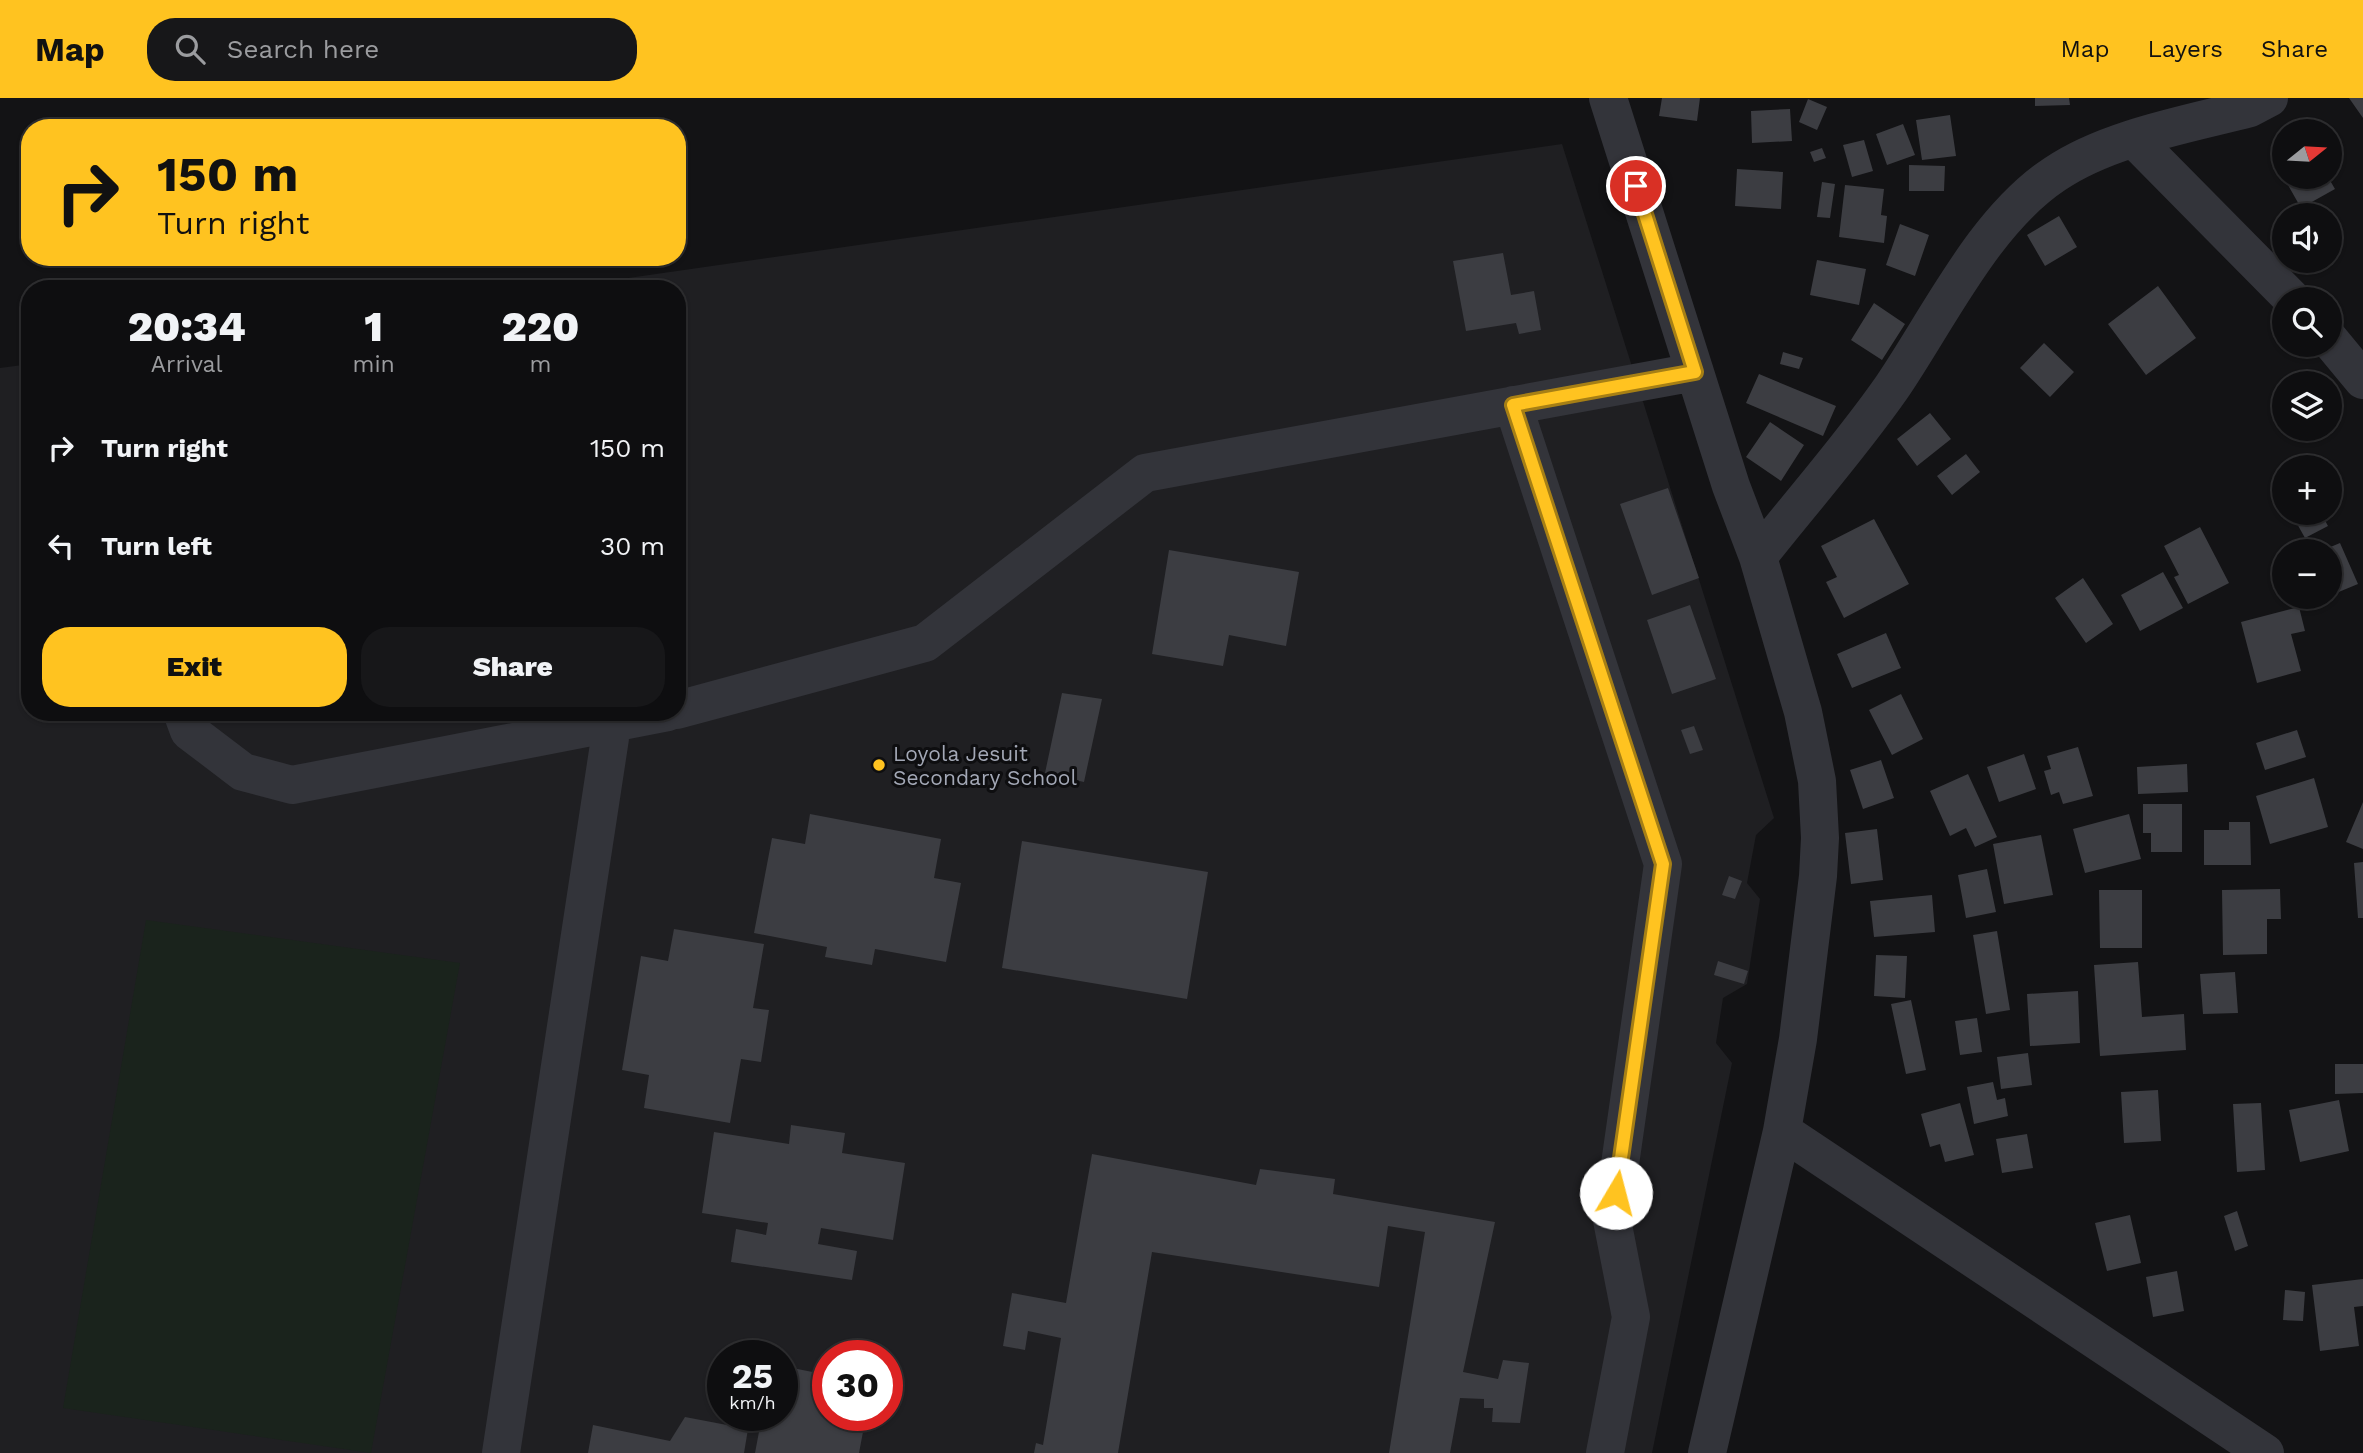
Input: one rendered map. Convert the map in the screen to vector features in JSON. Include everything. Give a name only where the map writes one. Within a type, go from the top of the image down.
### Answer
[{"type":"street","points":[[1608,98],[1731,486],[1758,557],[1803,712],[1817,781],[1820,838],[1798,1039],[1782,1131],[1707,1453]]},
{"type":"street","points":[[1758,557],[1891,388],[1971,265],[2019,202],[2066,168],[2098,151],[2250,108],[2269,98]]},
{"type":"street","points":[[2135,140],[2280,287]]},
{"type":"street","points":[[2342,355],[2363,380]]},
{"type":"street","points":[[686,708],[925,643],[1146,473],[1695,372]]},
{"type":"street","points":[[1513,405],[1663,864],[1612,1220],[1631,1317],[1605,1453]]},
{"type":"street","points":[[185,721],[189,731],[243,772],[292,785],[629,721]]},
{"type":"street","points":[[501,1453],[612,725]]},
{"type":"street","points":[[1782,1131],[2265,1453]]},
{"type":"shaded area","name":"Loyola Jesuit Secondary School","points":[[1562,144],[1774,818],[1756,835],[1747,883],[1760,899],[1747,984],[1723,998],[1716,1043],[1732,1063],[1652,1453],[0,1453],[0,368],[21,365],[21,721],[686,721],[686,280],[615,280]]},
{"type":"shaded area","points":[[146,920],[460,963],[371,1453],[63,1408]]},
{"type":"building","points":[[1662,98],[1700,98],[1697,121],[1659,116]]},
{"type":"building","points":[[2035,98],[2069,98],[2070,105],[2035,106]]},
{"type":"building","points":[[2349,98],[2363,98],[2363,118]]},
{"type":"building","points":[[1808,99],[1827,107],[1817,130],[1799,122]]},
{"type":"building","points":[[1790,109],[1792,141],[1752,143],[1751,111]]},
{"type":"building","points":[[1950,115],[1956,156],[1922,160],[1916,120]]},
{"type":"building","points":[[1903,124],[1915,155],[1887,165],[1876,134]]},
{"type":"building","points":[[1864,140],[1873,171],[1852,177],[1843,145]]},
{"type":"building","points":[[1822,148],[1826,158],[1814,162],[1810,152]]},
{"type":"building","points":[[1909,165],[1945,166],[1944,191],[1909,191]]},
{"type":"building","points":[[1737,169],[1783,172],[1781,209],[1735,206]]},
{"type":"building","points":[[1822,182],[1835,184],[1830,218],[1817,217]]},
{"type":"building","points":[[1845,185],[1884,189],[1881,215],[1887,216],[1884,243],[1839,237]]},
{"type":"building","points":[[2290,189],[2335,189],[2310,203],[2298,203]]},
{"type":"building","points":[[2059,216],[2077,247],[2045,266],[2027,235]]},
{"type":"building","points":[[1900,224],[1929,235],[1915,276],[1886,265]]},
{"type":"building","points":[[1503,253],[1511,295],[1534,291],[1541,330],[1519,334],[1516,323],[1466,331],[1453,261]]},
{"type":"building","points":[[1817,260],[1866,269],[1859,305],[1810,295]]},
{"type":"building","points":[[2158,286],[2196,338],[2146,375],[2108,324]]},
{"type":"building","points":[[1874,303],[1905,324],[1882,360],[1851,340]]},
{"type":"building","points":[[2044,343],[2074,372],[2050,397],[2020,368]]},
{"type":"building","points":[[1783,352],[1803,358],[1799,369],[1780,364]]},
{"type":"building","points":[[1759,374],[1836,406],[1823,436],[1746,403]]},
{"type":"building","points":[[1930,413],[1951,439],[1917,466],[1897,439]]},
{"type":"building","points":[[1770,422],[1804,445],[1781,481],[1746,457]]},
{"type":"building","points":[[1966,454],[1980,472],[1952,495],[1937,476]]},
{"type":"building","points":[[1668,488],[1699,578],[1652,595],[1620,504]]},
{"type":"building","points":[[1874,519],[1909,584],[1844,618],[1826,582],[1837,577],[1821,546]]},
{"type":"building","points":[[2298,525],[2327,525],[2328,526],[2305,538]]},
{"type":"building","points":[[2200,527],[2229,583],[2188,604],[2174,577],[2179,575],[2164,546]]},
{"type":"building","points":[[2342,548],[2358,584],[2342,591]]},
{"type":"building","points":[[1169,550],[1299,572],[1286,646],[1229,635],[1223,666],[1152,654]]},
{"type":"building","points":[[2163,572],[2183,608],[2140,631],[2121,595]]},
{"type":"building","points":[[2083,578],[2113,624],[2086,643],[2055,598]]},
{"type":"building","points":[[1690,605],[1716,679],[1672,694],[1647,620]]},
{"type":"building","points":[[2300,609],[2305,631],[2291,634],[2301,671],[2257,683],[2241,622]]},
{"type":"building","points":[[1886,633],[1901,668],[1852,688],[1837,654]]},
{"type":"building","points":[[1062,693],[1102,699],[1084,782],[1045,773]]},
{"type":"building","points":[[1901,694],[1923,739],[1892,755],[1869,710]]},
{"type":"building","points":[[1694,726],[1703,750],[1690,754],[1681,730]]},
{"type":"building","points":[[2297,730],[2306,757],[2265,770],[2256,743]]},
{"type":"building","points":[[2078,747],[2093,796],[2063,804],[2059,792],[2051,795],[2044,771],[2051,769],[2047,756]]},
{"type":"building","points":[[2024,754],[2036,789],[1999,802],[1987,767]]},
{"type":"building","points":[[1881,760],[1894,798],[1863,809],[1850,770]]},
{"type":"building","points":[[2187,764],[2188,792],[2138,794],[2137,767]]},
{"type":"building","points":[[1968,774],[1997,837],[1975,847],[1966,828],[1950,836],[1930,791]]},
{"type":"building","points":[[2314,778],[2328,827],[2270,844],[2256,796]]},
{"type":"building","points":[[2363,802],[2363,849],[2346,842]]},
{"type":"building","points":[[2143,804],[2182,804],[2182,852],[2151,852],[2151,833],[2143,833]]},
{"type":"building","points":[[810,814],[941,839],[934,878],[961,883],[946,962],[875,949],[872,965],[825,957],[827,947],[754,933],[772,838],[805,844]]},
{"type":"building","points":[[2129,814],[2141,859],[2085,873],[2073,829]]},
{"type":"building","points":[[2229,822],[2250,822],[2251,865],[2204,865],[2204,830],[2229,830]]},
{"type":"building","points":[[1877,829],[1883,880],[1851,884],[1845,833]]},
{"type":"building","points":[[2041,835],[2053,895],[2004,904],[1993,844]]},
{"type":"building","points":[[1022,841],[1208,872],[1187,999],[1002,968]]},
{"type":"building","points":[[2363,862],[2363,918],[2358,918],[2354,863]]},
{"type":"building","points":[[1987,869],[1996,912],[1966,918],[1958,875]]},
{"type":"building","points":[[1729,876],[1742,881],[1735,899],[1722,895]]},
{"type":"building","points":[[2280,889],[2281,919],[2267,919],[2267,954],[2223,955],[2222,890]]},
{"type":"building","points":[[2099,890],[2142,890],[2142,948],[2100,948]]},
{"type":"building","points":[[1932,895],[1935,932],[1874,937],[1870,901]]},
{"type":"building","points":[[674,929],[764,944],[753,1008],[769,1010],[761,1062],[741,1059],[730,1123],[644,1108],[649,1075],[622,1070],[641,956],[668,961]]},
{"type":"building","points":[[1997,931],[2010,1010],[1986,1014],[1973,935]]},
{"type":"building","points":[[1876,955],[1907,956],[1905,998],[1874,996]]},
{"type":"building","points":[[1718,961],[1748,971],[1744,984],[1714,975]]},
{"type":"building","points":[[2138,962],[2142,1017],[2184,1014],[2186,1050],[2100,1056],[2094,965]]},
{"type":"building","points":[[2235,972],[2238,1013],[2203,1014],[2200,974]]},
{"type":"building","points":[[2078,991],[2080,1043],[2030,1046],[2027,994]]},
{"type":"building","points":[[1911,1000],[1926,1070],[1906,1074],[1891,1004]]},
{"type":"building","points":[[1977,1018],[1982,1052],[1960,1055],[1955,1021]]},
{"type":"building","points":[[2028,1053],[2032,1085],[2001,1089],[1997,1057]]},
{"type":"building","points":[[2335,1064],[2363,1064],[2363,1093],[2335,1094]]},
{"type":"building","points":[[1993,1082],[1997,1100],[2005,1098],[2008,1116],[1974,1124],[1967,1087]]},
{"type":"building","points":[[2158,1090],[2161,1141],[2124,1143],[2121,1092]]},
{"type":"building","points":[[2339,1100],[2349,1151],[2300,1162],[2289,1110]]},
{"type":"building","points":[[1960,1103],[1974,1155],[1945,1162],[1940,1144],[1930,1147],[1921,1114]]},
{"type":"building","points":[[2261,1103],[2265,1170],[2237,1172],[2233,1104]]},
{"type":"building","points":[[791,1125],[845,1133],[842,1153],[905,1163],[893,1240],[821,1228],[818,1244],[857,1251],[852,1280],[731,1262],[736,1229],[766,1235],[768,1223],[702,1213],[714,1132],[789,1144]]},
{"type":"building","points":[[2027,1134],[2033,1168],[2002,1173],[1996,1139]]},
{"type":"building","points":[[1092,1154],[1256,1185],[1260,1169],[1335,1179],[1333,1194],[1495,1222],[1463,1372],[1498,1379],[1503,1360],[1529,1363],[1520,1423],[1492,1422],[1493,1408],[1484,1408],[1484,1399],[1460,1398],[1450,1453],[1389,1453],[1425,1232],[1388,1226],[1379,1287],[1152,1252],[1118,1453],[1034,1453],[1036,1443],[1043,1445],[1061,1338],[1028,1331],[1025,1350],[1003,1346],[1012,1293],[1066,1303]]},
{"type":"building","points":[[2237,1211],[2248,1246],[2235,1251],[2224,1216]]},
{"type":"building","points":[[2130,1215],[2141,1263],[2107,1271],[2095,1223]]},
{"type":"building","points":[[2177,1271],[2184,1311],[2153,1317],[2146,1277]]},
{"type":"building","points":[[2363,1279],[2363,1306],[2354,1307],[2359,1346],[2320,1351],[2312,1285]]},
{"type":"building","points":[[2285,1290],[2305,1292],[2303,1321],[2283,1320]]},
{"type":"building","points":[[798,1369],[812,1372],[812,1431],[863,1431],[859,1453],[755,1453],[759,1431],[798,1431]]},
{"type":"building","points":[[685,1417],[707,1421],[707,1431],[748,1431],[744,1453],[588,1453],[593,1425],[670,1441]]},
{"type":"place","name":"Loyola Jesuit Secondary School","points":[[879,765]]},
{"type":"route","points":[[1616,1193],[1663,864],[1513,405],[1695,372],[1636,186]]}]
